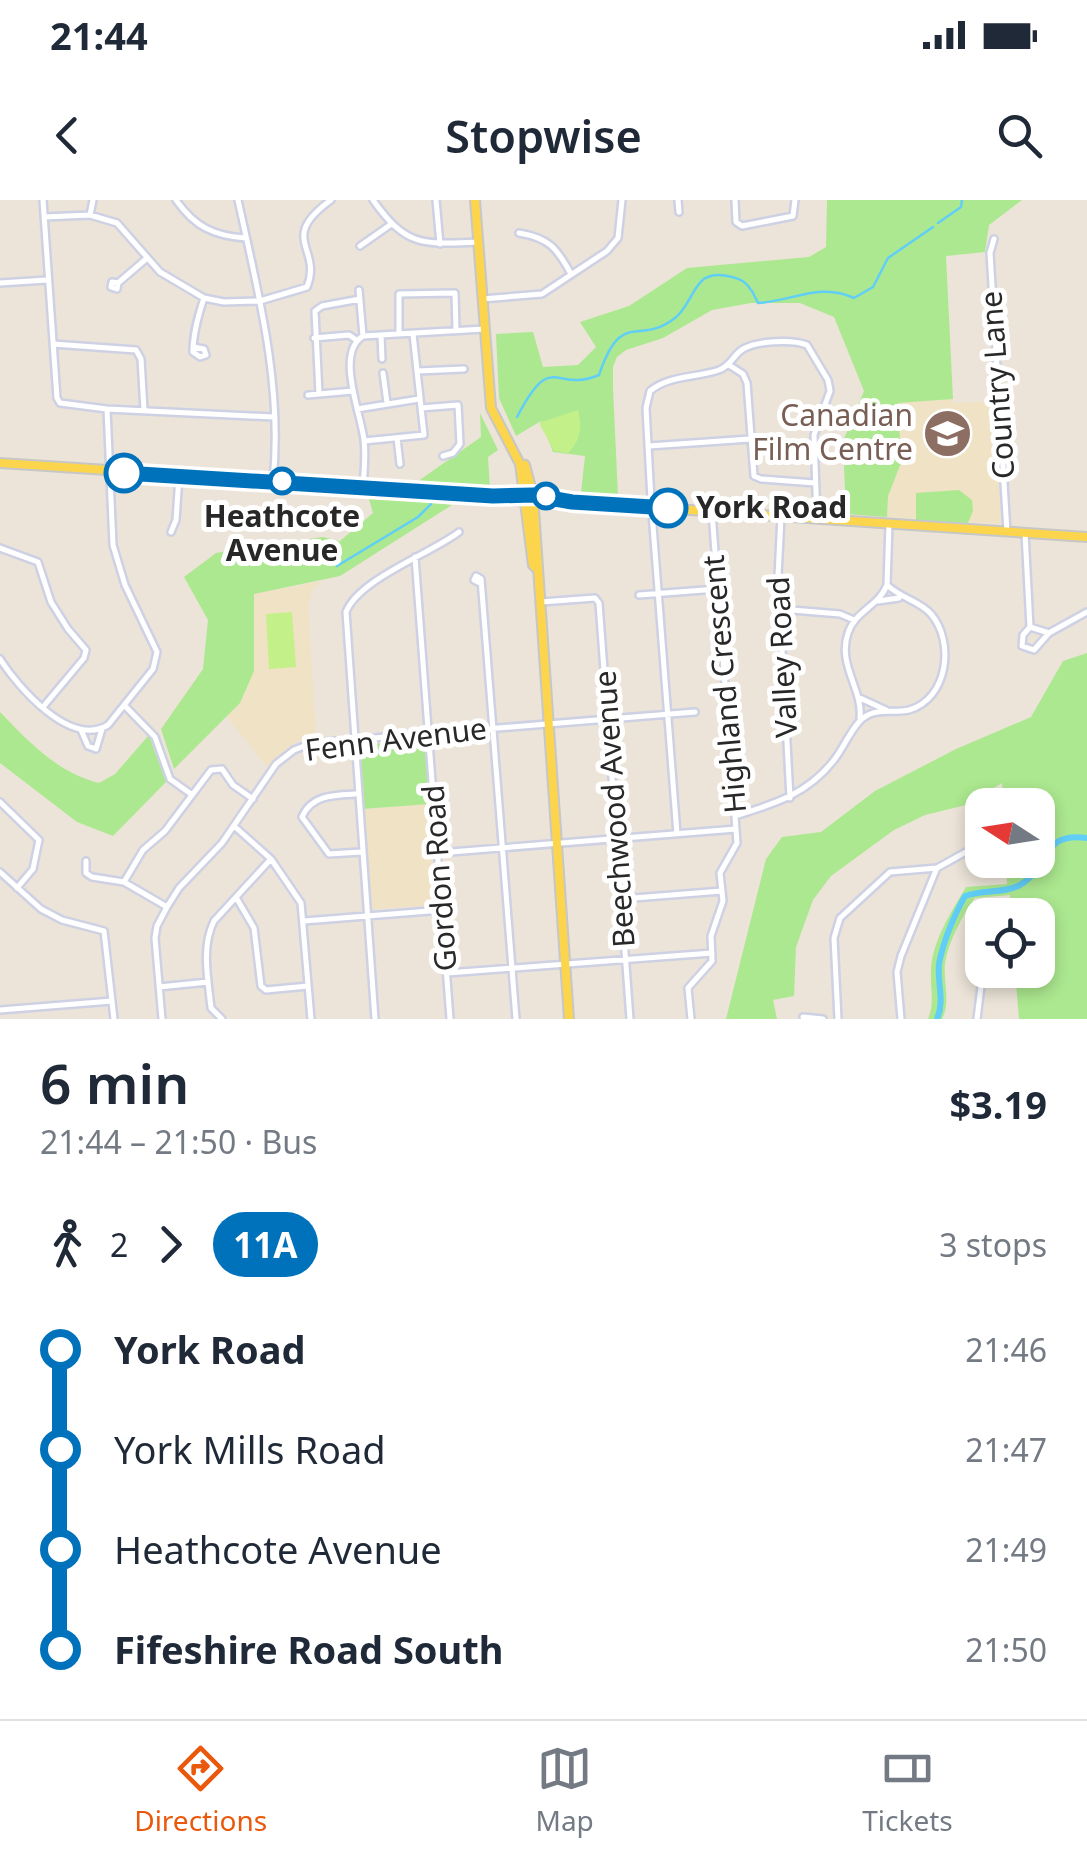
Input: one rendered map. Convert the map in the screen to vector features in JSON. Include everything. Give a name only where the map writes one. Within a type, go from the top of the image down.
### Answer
[{"type":"main road","points":[[475,200],[491,408],[520,464],[525,465],[530,499],[569,1019]]},
{"type":"main road","points":[[0,463],[1087,537]]},
{"type":"street","points":[[43,200],[60,403],[273,417]]},
{"type":"street","points":[[90,215],[93,200]]},
{"type":"street","points":[[176,200],[201,228],[228,238],[246,238]]},
{"type":"street","points":[[238,200],[266,330],[273,481]]},
{"type":"street","points":[[44,217],[90,215],[117,223],[146,259],[173,283],[204,298],[260,301],[307,287],[310,273],[303,231],[312,216],[332,200]]},
{"type":"street","points":[[373,200],[390,224],[410,239],[440,244],[478,242]]},
{"type":"street","points":[[436,200],[440,244]]},
{"type":"street","points":[[482,299],[542,294],[572,275],[613,246],[620,231],[622,200]]},
{"type":"street","points":[[678,200],[679,212]]},
{"type":"street","points":[[735,200],[736,222],[744,226],[793,216],[795,200]]},
{"type":"street","points":[[360,246],[390,224]]},
{"type":"street","points":[[518,233],[540,236],[550,242],[572,275]]},
{"type":"street","name":"Country Lane","points":[[994,239],[990,253],[1006,532]]},
{"type":"street","points":[[118,283],[146,259]]},
{"type":"street","points":[[0,283],[48,280]]},
{"type":"street","points":[[359,290],[359,338],[349,352],[364,441],[363,487]]},
{"type":"street","points":[[399,334],[398,294],[455,293],[456,330]]},
{"type":"street","points":[[193,347],[204,298]]},
{"type":"street","points":[[319,394],[313,317],[318,308],[360,300]]},
{"type":"street","points":[[314,338],[484,329]]},
{"type":"street","points":[[364,441],[424,435],[413,334]]},
{"type":"street","points":[[382,335],[382,359]]},
{"type":"street","points":[[678,834],[652,507],[646,402],[651,390],[669,380],[729,365],[739,351],[750,346],[793,342],[807,345],[828,380],[830,391],[815,428],[816,519]]},
{"type":"street","points":[[53,344],[136,350],[141,360],[144,410]]},
{"type":"street","points":[[729,365],[743,374],[747,383],[753,473],[757,478],[815,483]]},
{"type":"street","points":[[417,371],[464,368]]},
{"type":"street","points":[[383,373],[387,404]]},
{"type":"street","points":[[308,395],[353,391]]},
{"type":"street","points":[[358,409],[418,399]]},
{"type":"street","points":[[421,408],[458,405],[460,446],[442,456]]},
{"type":"street","points":[[81,730],[88,746],[96,749],[102,728],[126,707],[153,669],[156,652],[113,545],[106,409]]},
{"type":"street","points":[[397,438],[400,464]]},
{"type":"street","points":[[649,446],[750,439]]},
{"type":"street","points":[[172,532],[179,476]]},
{"type":"street","name":"Highland Crescent","points":[[691,1019],[688,988],[710,966],[711,936],[723,901],[721,869],[736,846],[712,512]]},
{"type":"street","name":"Valley Road","points":[[781,516],[780,608],[790,798]]},
{"type":"street","points":[[735,816],[790,798],[810,785],[831,764],[859,720],[861,706],[848,676],[845,646],[854,620],[878,601],[887,585],[889,524]]},
{"type":"street","points":[[375,1019],[346,610],[358,596],[460,532]]},
{"type":"street","points":[[1025,533],[1030,627],[1022,641],[1029,650],[1040,647],[1049,633],[1087,612]]},
{"type":"street","points":[[0,548],[38,562],[51,602],[64,625],[86,650],[84,658],[42,707]]},
{"type":"street","name":"Gordon Road","points":[[416,557],[450,1019]]},
{"type":"street","points":[[480,583],[516,1019]]},
{"type":"street","points":[[857,696],[886,710],[903,712],[926,702],[936,692],[944,664],[936,621],[927,609],[900,598],[887,585]]},
{"type":"street","points":[[639,595],[717,589]]},
{"type":"street","points":[[878,601],[900,598]]},
{"type":"street","name":"Beechwood Avenue","points":[[538,602],[598,600],[630,1019]]},
{"type":"street","points":[[780,608],[840,614],[854,620]]},
{"type":"street","points":[[1030,627],[1049,633]]},
{"type":"street","points":[[0,658],[42,707],[63,722],[81,730],[102,728]]},
{"type":"street","points":[[126,707],[155,738],[170,779],[192,794]]},
{"type":"street","points":[[859,720],[886,710]]},
{"type":"street","name":"Fenn Avenue","points":[[162,1019],[156,932],[167,907],[178,888],[219,847],[276,764],[294,750],[308,744],[354,739],[695,712]]},
{"type":"street","points":[[124,882],[143,850],[165,831],[208,772],[218,768],[252,798]]},
{"type":"street","points":[[357,794],[323,797],[305,809],[302,817],[328,854],[362,852]]},
{"type":"street","points":[[0,802],[40,840],[33,870],[17,888]]},
{"type":"street","points":[[234,826],[271,859],[300,899],[311,1019]]},
{"type":"street","points":[[438,853],[736,829]]},
{"type":"street","points":[[838,1019],[834,938],[840,918],[890,872],[937,868],[965,852]]},
{"type":"street","points":[[222,1019],[212,1012],[206,955],[210,930],[271,859]]},
{"type":"street","points":[[86,861],[86,873],[92,878],[124,882],[167,907]]},
{"type":"street","points":[[901,1019],[897,988],[901,956],[937,868]]},
{"type":"street","points":[[0,872],[36,907],[59,919],[104,932],[114,1019]]},
{"type":"street","points":[[621,898],[722,891]]},
{"type":"street","points":[[236,898],[252,922],[261,986],[266,990],[308,986]]},
{"type":"street","points":[[304,921],[442,910]]},
{"type":"street","points":[[447,973],[712,953]]},
{"type":"street","points":[[160,987],[208,982]]},
{"type":"street","points":[[977,1019],[981,988]]},
{"type":"street","points":[[0,1010],[112,1001]]},
{"type":"street","points":[[802,1017],[823,1019]]},
{"type":"shaded area","name":"Canadian Film Centre","points":[[953,399],[954,403],[995,401],[1001,524],[887,517],[888,496],[901,463],[898,403]]},
{"type":"shaded area","points":[[322,581],[312,591],[308,606],[316,737],[295,742],[268,768],[227,717],[240,703],[254,594]]},
{"type":"shaded area","points":[[429,804],[436,905],[371,909],[362,809]]},
{"type":"green space","points":[[827,200],[1022,200],[989,225],[985,252],[946,256],[953,399],[898,403],[901,463],[888,496],[887,517],[846,514],[843,441],[864,391],[834,317],[800,303],[751,303],[712,310],[663,338],[626,350],[617,357],[613,388],[618,496],[581,493],[585,456],[553,452],[541,421],[516,436],[499,398],[496,334],[533,332],[543,367],[578,365],[596,347],[580,322],[629,306],[687,268],[809,257],[826,247]]},
{"type":"green space","points":[[578,410],[580,428],[576,443],[568,453],[554,451],[539,423]]},
{"type":"green space","points":[[480,413],[498,450],[488,457],[490,489],[414,484],[481,437]]},
{"type":"green space","points":[[959,490],[972,500],[968,523],[916,520],[916,493]]},
{"type":"green space","points":[[368,496],[452,505],[340,576],[254,594],[254,671],[240,703],[174,769],[161,729],[203,669],[208,620],[184,577],[216,553],[323,537],[340,541],[373,513]]},
{"type":"green space","points":[[292,612],[296,667],[269,669],[266,614]]},
{"type":"green space","points":[[1087,653],[1087,1019],[1019,1019],[1016,988],[1055,988],[1055,898],[1010,895],[965,898],[965,914],[947,956],[945,1012],[942,1019],[928,1019],[935,948],[966,887],[1007,884],[1007,878],[1055,878],[1055,788],[1002,788],[1002,783],[994,788],[965,788],[965,805],[925,815],[894,830],[831,876],[813,900],[796,947],[794,996],[773,1000],[777,1019],[726,1019],[766,859],[782,837],[821,832],[875,791],[956,749],[1031,717],[1063,661]]},
{"type":"green space","points":[[0,712],[57,764],[99,783],[115,774],[149,735],[166,782],[113,836],[77,822],[0,763]]},
{"type":"green space","points":[[425,740],[429,804],[362,809],[358,745]]},
{"type":"waterway","points":[[938,223],[961,207],[962,200]]},
{"type":"waterway","points":[[752,291],[758,303],[818,292],[854,298],[873,287],[888,258],[933,227]]},
{"type":"waterway","points":[[517,417],[529,396],[547,378],[572,380],[599,375],[615,341],[675,318],[709,276],[738,279],[751,290]]},
{"type":"waterway","points":[[337,566],[418,517],[431,504]]},
{"type":"waterway","points":[[937,1019],[941,956],[965,896],[1020,885],[1037,870],[1053,845],[1072,837],[1087,838]]},
{"type":"bus line","name":"11A","points":[[124,473],[493,496],[533,495],[572,502],[668,508]]},
{"type":"place","name":"Canadian Film Centre","points":[[948,433]]},
{"type":"place","name":"Heathcote Avenue","points":[[282,481]]},
{"type":"place","name":"York Road","points":[[668,508]]}]
